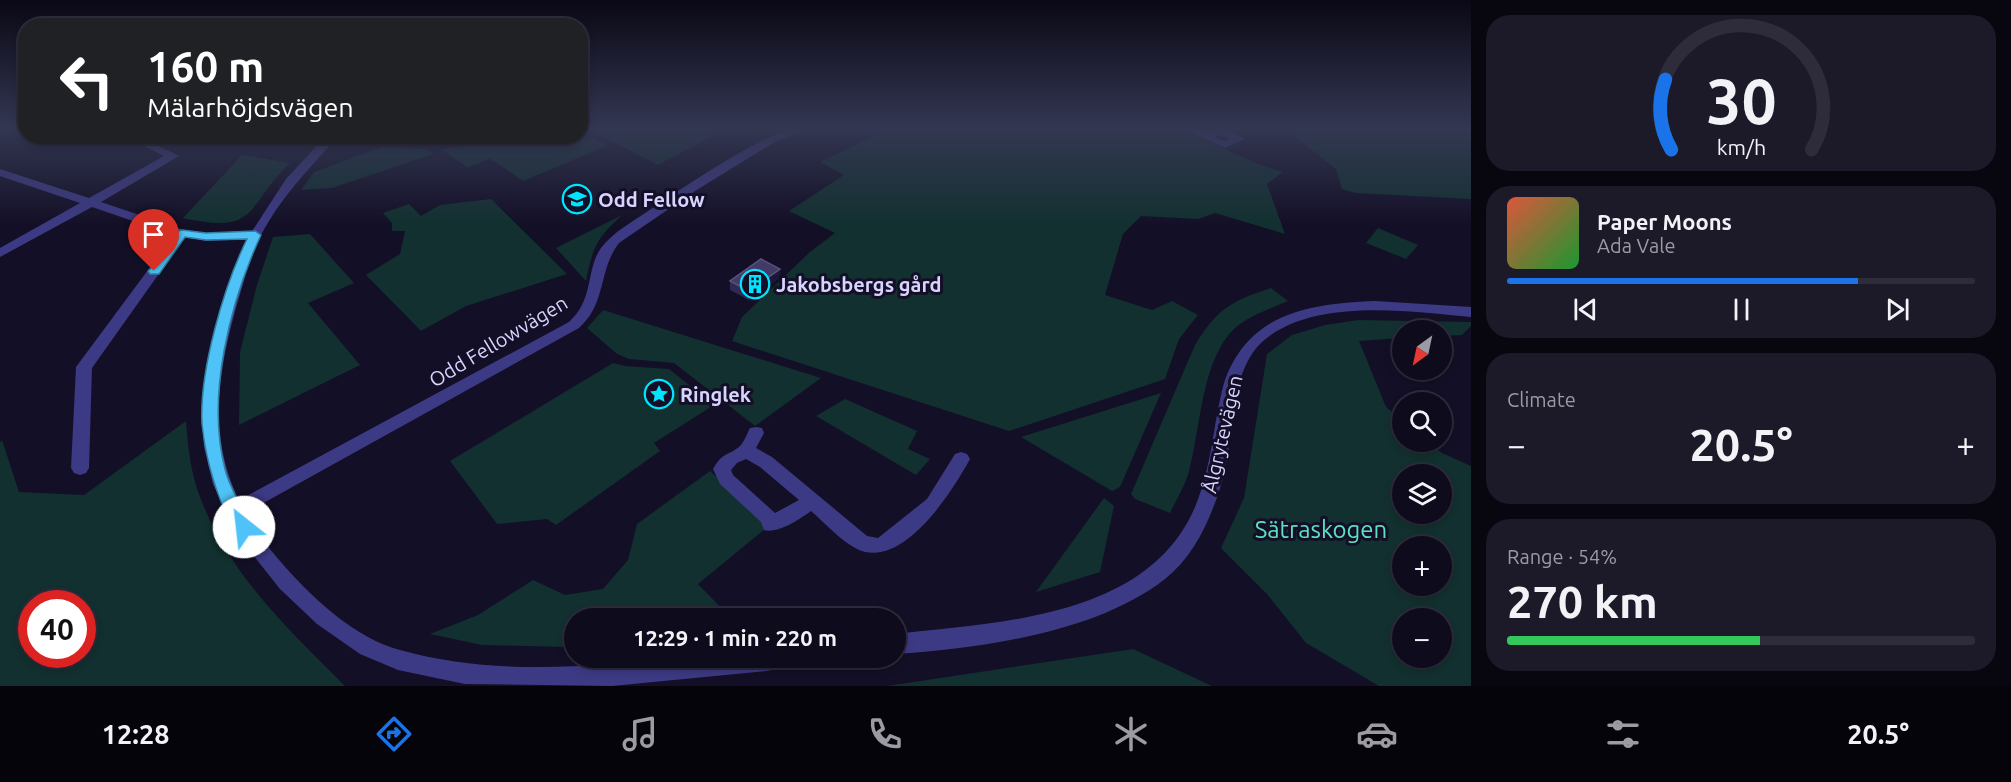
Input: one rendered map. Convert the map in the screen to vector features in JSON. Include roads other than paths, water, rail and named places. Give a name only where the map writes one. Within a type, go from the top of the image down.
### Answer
[{"type":"street","points":[[0,253],[164,161]]},
{"type":"street","points":[[309,161],[294,177],[255,235],[243,261],[213,378],[210,422],[217,470],[234,511],[265,558],[308,604],[347,634],[395,659],[439,671],[479,677],[578,680],[693,668]]},
{"type":"street","name":"Odd Fellowvägen","points":[[234,511],[407,418],[574,324],[584,316],[592,301],[605,252],[614,240],[650,217],[655,211],[735,161]]},
{"type":"street","points":[[0,172],[182,233],[206,237],[255,235]]},
{"type":"street","points":[[80,468],[84,367],[182,233]]},
{"type":"street","name":"Ålgrytevägen","points":[[906,643],[1009,629],[1068,616],[1118,598],[1158,572],[1179,551],[1197,527],[1219,464],[1232,381],[1237,367],[1256,338],[1273,327],[1309,313],[1365,306],[1471,312]]},
{"type":"street","points":[[756,433],[746,452],[731,458],[722,469],[726,479],[768,517],[771,524],[797,512],[811,501]]},
{"type":"street","points":[[746,452],[766,462],[862,543],[879,546],[890,541],[933,504],[961,459]]},
{"type":"place","name":"Odd Fellow","points":[[577,199]]},
{"type":"place","name":"Jakobsbergs gård","points":[[755,284]]},
{"type":"place","name":"Ringlek","points":[[659,394]]},
{"type":"park label","name":"Sätraskogen","points":[[1321,529]]}]
